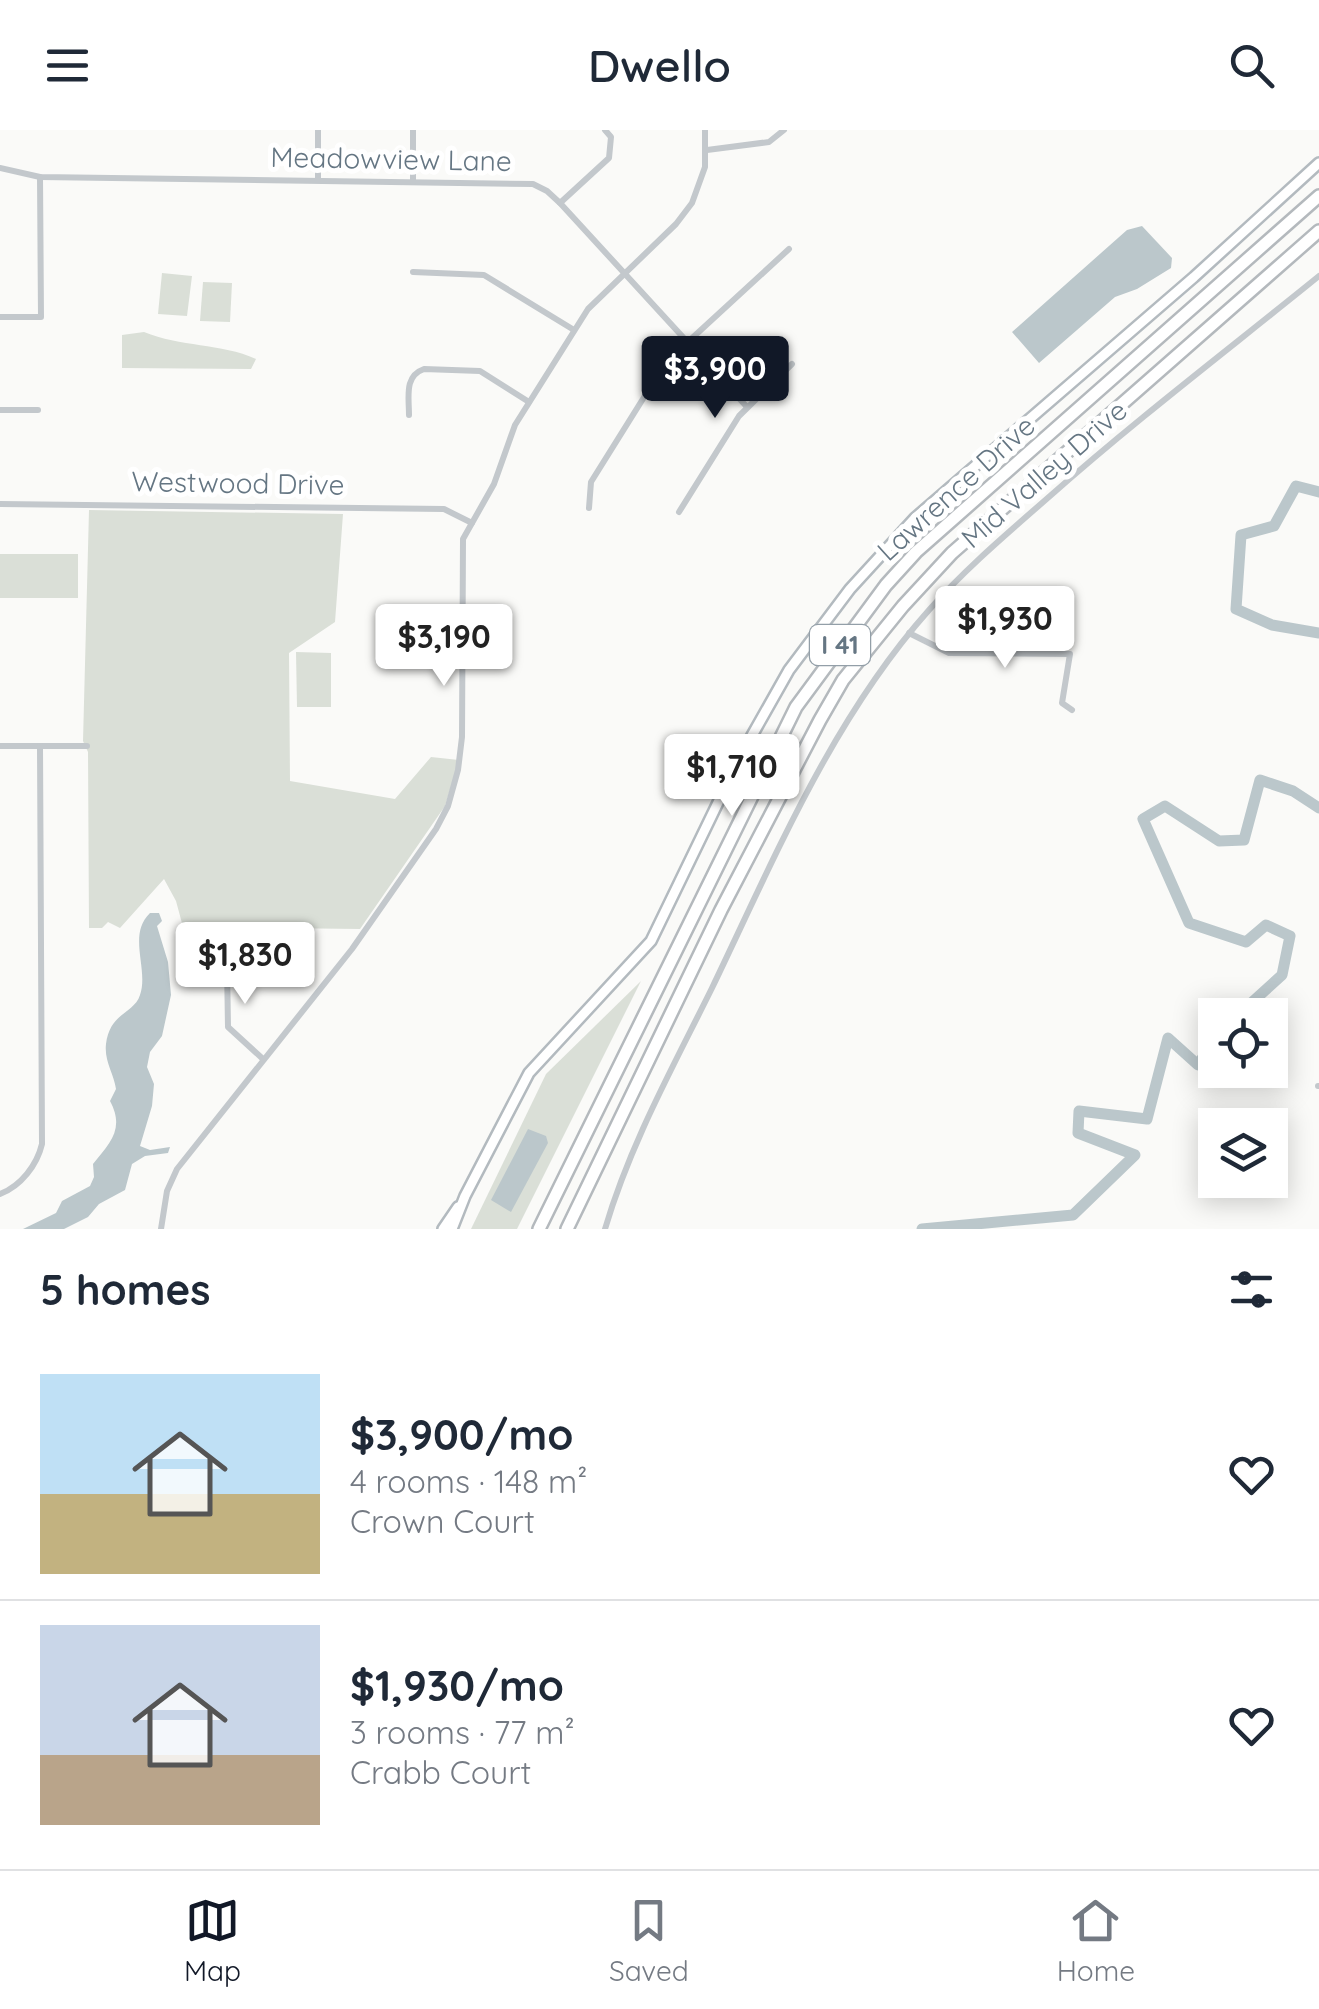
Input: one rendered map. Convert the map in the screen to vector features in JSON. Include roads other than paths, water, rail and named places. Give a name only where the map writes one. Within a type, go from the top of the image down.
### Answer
[{"type":"highway","name":"I 41","points":[[539,1229],[796,707],[836,650],[886,586],[953,517],[1319,196]]},
{"type":"highway","name":"I 41","points":[[567,1229],[779,794],[843,680],[952,553],[1319,231]]},
{"type":"main road","name":"Lawrence Drive","points":[[452,1229],[465,1196],[529,1074],[651,941],[762,715],[789,670],[850,590],[894,540],[954,483],[1026,425],[1319,163]]},
{"type":"main road","points":[[444,1229],[465,1196]]},
{"type":"street","points":[[318,130],[318,180]]},
{"type":"street","points":[[413,130],[413,182]]},
{"type":"street","points":[[560,203],[609,158],[612,138],[604,130]]},
{"type":"street","points":[[161,1229],[166,1191],[177,1168],[352,949],[436,829],[452,795],[462,736],[462,547],[494,484],[508,438],[574,330],[598,297],[685,214],[702,180],[707,150],[705,130]]},
{"type":"street","points":[[707,150],[769,142],[784,130]]},
{"type":"street","name":"Meadowview Lane","points":[[0,168],[40,176],[533,184],[560,203],[746,407]]},
{"type":"street","points":[[0,317],[40,317],[40,176]]},
{"type":"street","points":[[589,508],[591,482],[666,362],[789,250]]},
{"type":"street","points":[[413,272],[484,275],[574,330]]},
{"type":"street","name":"Mid Valley Drive","points":[[604,1229],[647,1117],[794,818],[842,728],[910,633],[986,553],[1082,468],[1319,276]]},
{"type":"street","points":[[680,512],[746,407],[792,364]]},
{"type":"street","points":[[409,415],[410,380],[424,368],[480,371],[529,402]]},
{"type":"street","points":[[0,410],[38,410]]},
{"type":"street","name":"Westwood Drive","points":[[0,504],[444,509],[472,523]]},
{"type":"street","points":[[910,633],[949,653],[1070,654],[1062,702],[1072,710]]},
{"type":"street","points":[[0,746],[88,746]]},
{"type":"street","points":[[0,1194],[14,1187],[38,1159],[42,1144],[40,746]]},
{"type":"street","points":[[232,950],[226,965],[228,1027],[263,1060]]},
{"type":"waterway","points":[[1319,492],[1296,486],[1274,526],[1241,535],[1236,609],[1272,625],[1319,633]]},
{"type":"waterway","points":[[1257,998],[1282,975],[1290,936],[1266,925],[1246,942],[1189,923],[1143,819],[1165,806],[1219,841],[1244,840],[1260,780],[1293,791],[1319,808]]},
{"type":"waterway","points":[[922,1229],[1073,1215],[1135,1155],[1078,1133],[1079,1111],[1147,1119],[1168,1038],[1198,1065]]}]
